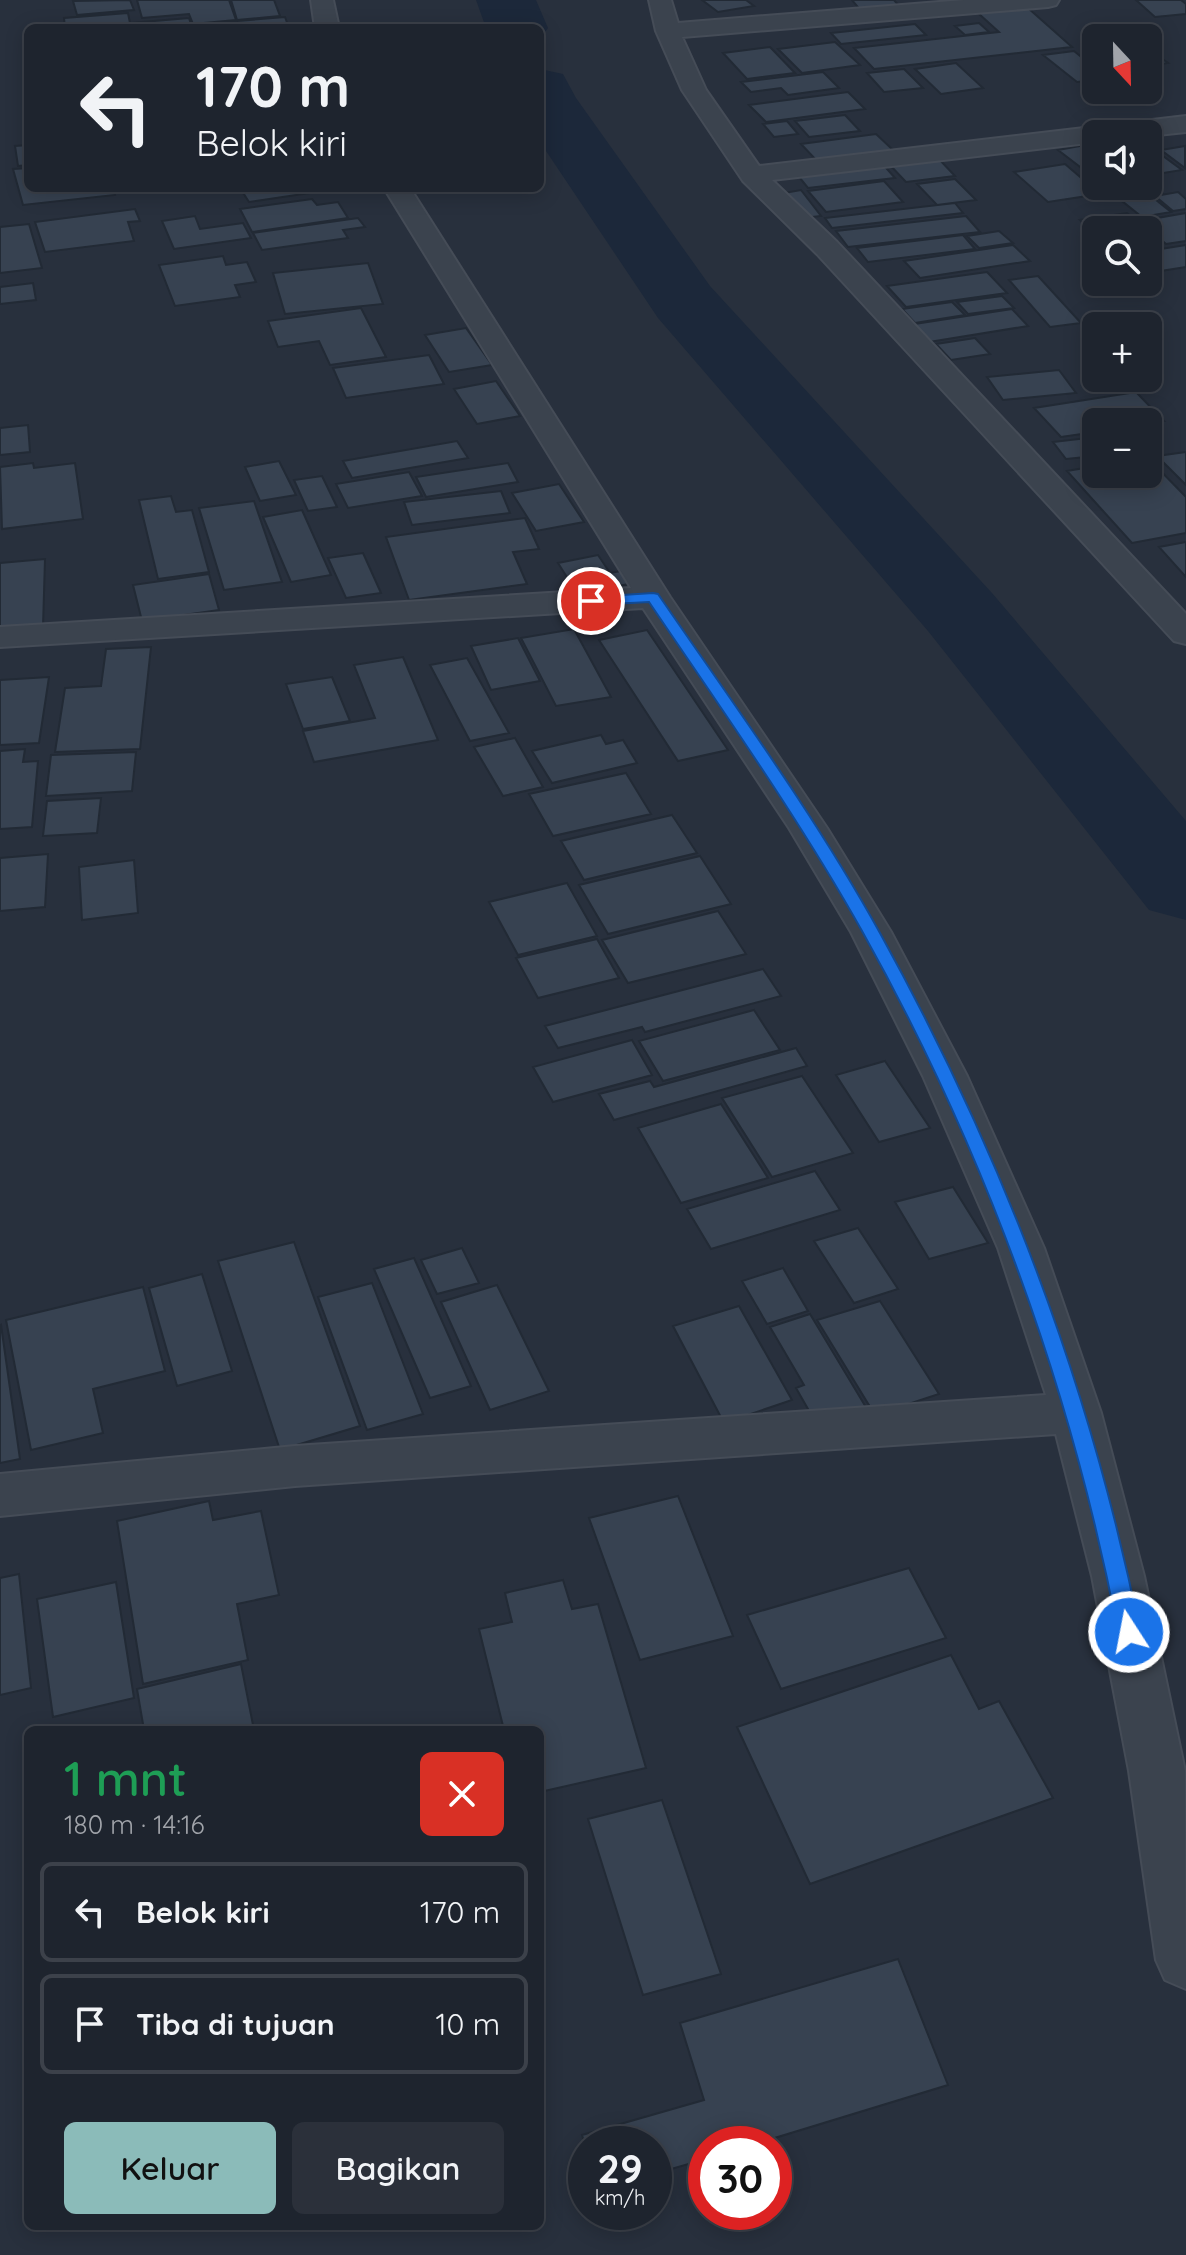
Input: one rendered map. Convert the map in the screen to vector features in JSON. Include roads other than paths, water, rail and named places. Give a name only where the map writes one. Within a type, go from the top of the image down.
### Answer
[{"type":"street","points":[[322,0],[326,24]]},
{"type":"street","points":[[660,0],[668,31],[694,90],[752,175],[827,248],[1186,634]]},
{"type":"street","points":[[668,31],[1048,0]]},
{"type":"street","points":[[1162,127],[1186,124]]},
{"type":"street","points":[[752,175],[1082,136]]},
{"type":"street","points":[[400,192],[653,597],[808,828],[878,945],[945,1076],[1021,1248],[1076,1413],[1118,1576],[1157,1771],[1186,1960]]},
{"type":"street","points":[[0,637],[653,597]]},
{"type":"street","points":[[0,1495],[311,1465],[1076,1413]]},
{"type":"waterway","points":[[506,0],[515,24]]},
{"type":"waterway","points":[[544,99],[684,302],[960,612],[1186,887]]}]
